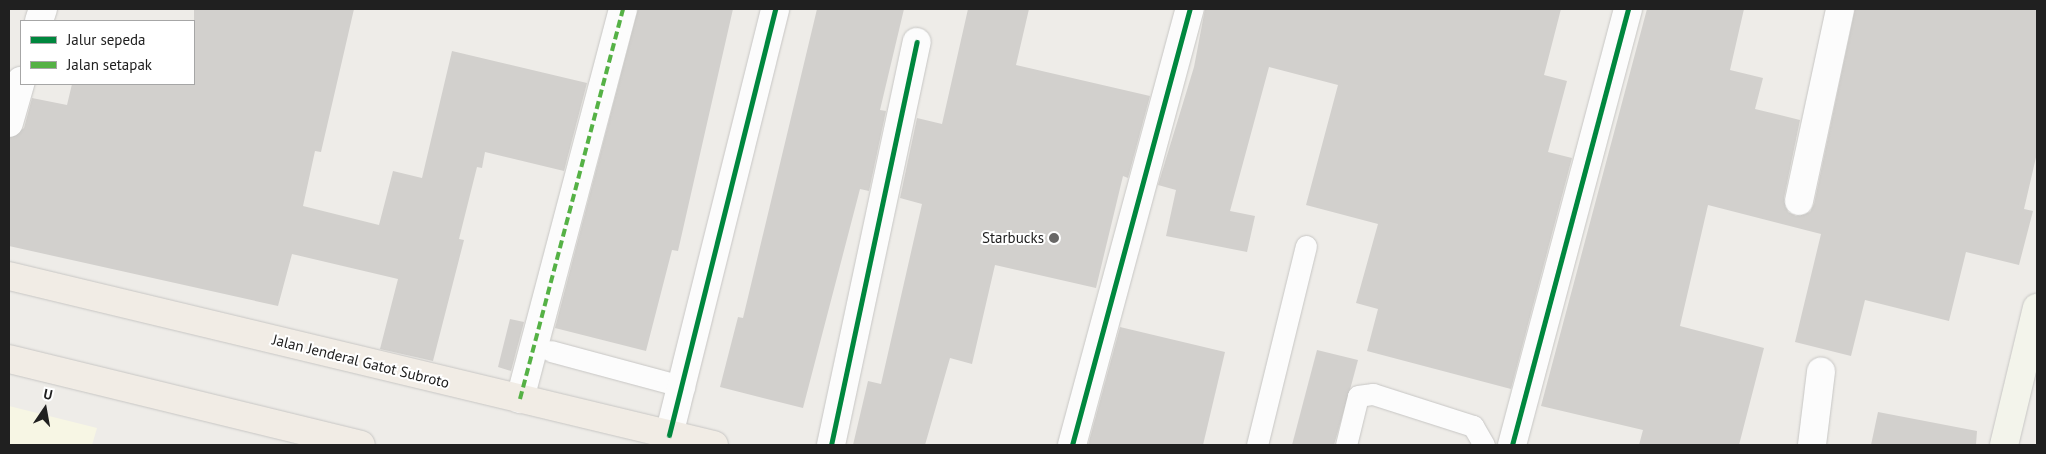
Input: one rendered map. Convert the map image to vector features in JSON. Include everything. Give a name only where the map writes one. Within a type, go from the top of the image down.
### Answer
[{"type":"main road","name":"Jalan Jenderal Gatot Subroto","points":[[9,276],[714,445]]},
{"type":"main road","points":[[9,359],[361,445]]},
{"type":"street","points":[[520,399],[623,9]]},
{"type":"street","points":[[669,435],[684,386],[775,9]]},
{"type":"street","points":[[1072,445],[1190,9]]},
{"type":"street","points":[[1512,445],[1628,9]]},
{"type":"street","points":[[1799,201],[1840,9]]},
{"type":"street","points":[[831,445],[917,42]]},
{"type":"street","points":[[9,122],[20,84]]},
{"type":"street","points":[[2004,445],[2037,308]]},
{"type":"street","points":[[1812,445],[1821,372]]},
{"type":"lane","points":[[1257,445],[1306,246]]},
{"type":"lane","points":[[551,351],[684,386]]},
{"type":"lane","points":[[1346,445],[1358,396],[1373,394],[1474,426],[1484,445]]},
{"type":"shaded area","points":[[9,406],[97,428],[92,445],[9,445]]},
{"type":"building","points":[[194,9],[354,9],[321,152],[315,151],[303,206],[379,225],[393,171],[422,178],[452,51],[587,83],[564,171],[485,152],[482,168],[477,167],[459,239],[464,240],[433,361],[380,349],[398,279],[292,254],[278,306],[9,246],[9,138],[24,128],[32,98],[67,105],[72,85],[195,85]]},
{"type":"building","points":[[638,9],[733,9],[678,251],[672,250],[646,351],[555,328]]},
{"type":"building","points":[[817,9],[904,9],[880,110],[886,111],[869,191],[860,189],[803,408],[720,387],[738,317],[743,318]]},
{"type":"building","points":[[968,9],[1029,9],[1016,65],[1150,96],[1128,178],[1123,176],[1096,288],[995,265],[972,364],[950,358],[925,445],[853,445],[868,381],[881,384],[922,204],[900,198],[917,118],[942,124]]},
{"type":"building","points":[[1205,9],[1561,9],[1544,75],[1567,81],[1548,152],[1572,158],[1511,389],[1367,351],[1378,309],[1356,303],[1378,224],[1306,205],[1338,85],[1269,67],[1230,211],[1255,216],[1247,252],[1166,236],[1176,190],[1158,185],[1194,67]]},
{"type":"building","points":[[1647,9],[1744,9],[1730,70],[1763,78],[1755,109],[1800,120],[1784,198],[1788,212],[1796,216],[1810,212],[1814,204],[1855,9],[2037,9],[2037,153],[2024,209],[2033,211],[2019,265],[1966,252],[1949,321],[1865,300],[1851,356],[1795,342],[1821,234],[1708,205],[1680,326],[1764,348],[1739,445],[1639,445],[1643,430],[1541,406]]},
{"type":"building","points":[[510,319],[524,322],[511,371],[498,367]]},
{"type":"building","points":[[1120,327],[1225,352],[1203,445],[1088,445]]},
{"type":"building","points":[[1317,350],[1358,360],[1334,445],[1292,445]]},
{"type":"building","points":[[1878,412],[1977,431],[1976,445],[1871,445]]},
{"type":"marked path","points":[[520,399],[623,9]]},
{"type":"cycle path","points":[[669,435],[775,9]]},
{"type":"cycle path","points":[[1072,445],[1190,9]]},
{"type":"cycle path","points":[[1512,445],[1628,9]]},
{"type":"cycle path","points":[[831,445],[917,42]]},
{"type":"place","name":"Starbucks","points":[[1054,238]]}]
